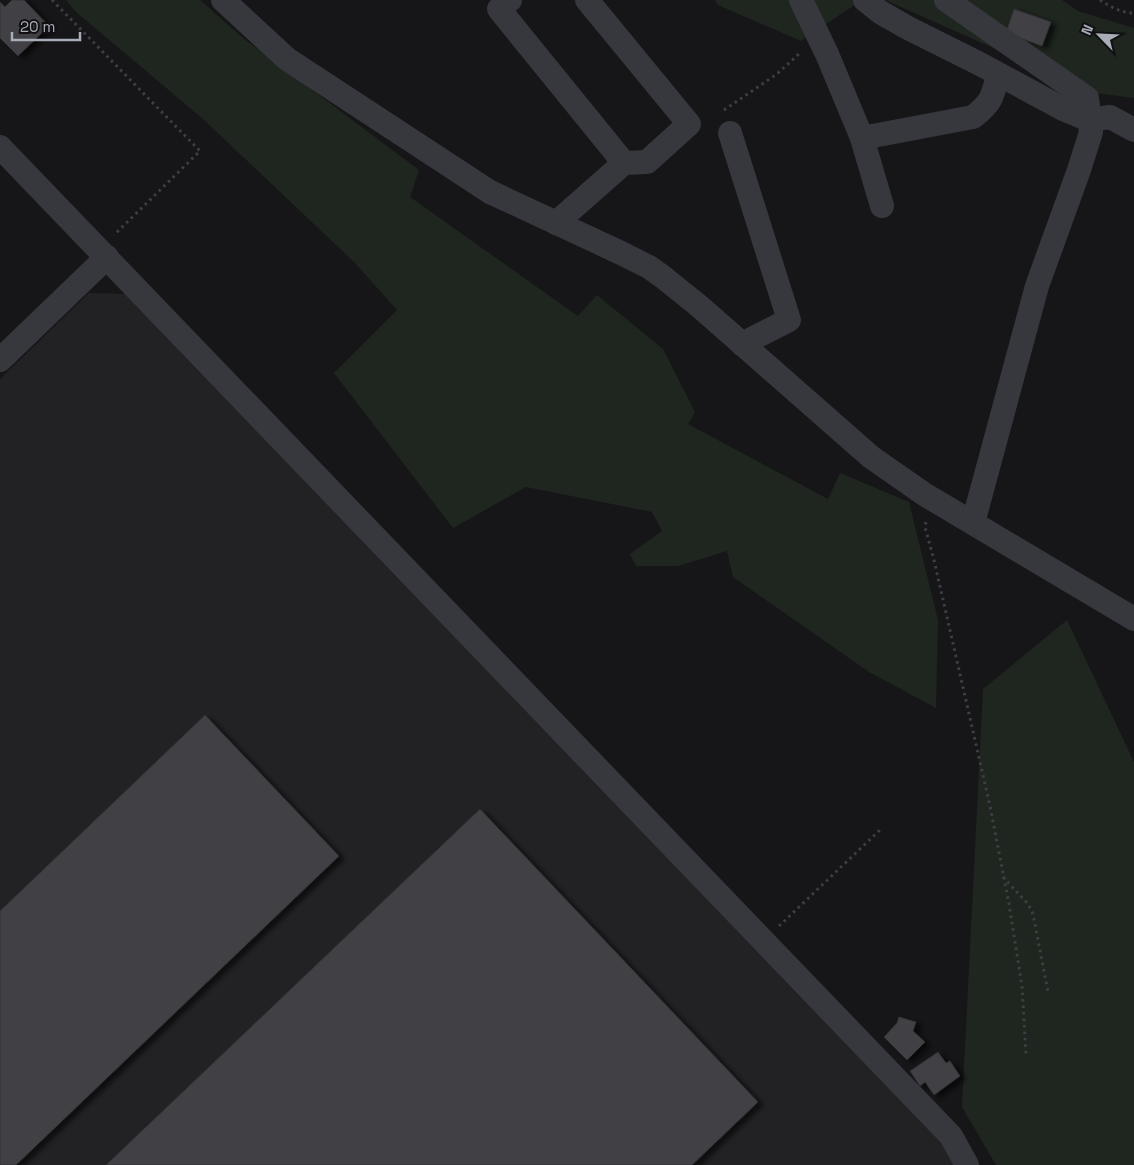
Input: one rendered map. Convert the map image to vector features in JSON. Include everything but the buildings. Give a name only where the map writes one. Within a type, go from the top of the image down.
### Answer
[{"type":"street","points":[[223,0],[287,59],[490,192],[649,268],[699,306],[872,457],[930,497],[1134,619]]},
{"type":"street","points":[[510,0],[499,9],[624,163]]},
{"type":"street","points":[[556,223],[624,163],[647,162],[689,124],[587,0]]},
{"type":"street","points":[[801,0],[828,54],[862,138],[882,206]]},
{"type":"street","points":[[865,0],[880,12],[908,28],[1063,109],[1089,120],[1110,117],[1134,130]]},
{"type":"street","points":[[946,0],[1087,98],[1091,132],[1037,286],[973,523]]},
{"type":"street","points":[[862,138],[973,117],[988,106],[998,75]]},
{"type":"street","points":[[726,122],[789,320],[742,344]]},
{"type":"street","points":[[0,147],[951,1136],[967,1165]]},
{"type":"street","points":[[0,360],[103,254]]},
{"type":"path","points":[[52,0],[200,151],[103,254]]},
{"type":"path","points":[[1100,0],[1113,8],[1134,13]]},
{"type":"path","points":[[726,122],[818,36]]},
{"type":"path","points":[[930,497],[925,526],[990,806],[1022,986],[1026,1054]]},
{"type":"path","points":[[764,940],[880,830]]},
{"type":"path","points":[[1003,877],[1028,904],[1033,914],[1048,992]]},
{"type":"shaded area","points":[[66,0],[200,0],[243,38],[419,170],[410,197],[578,316],[597,295],[663,349],[695,412],[688,424],[828,499],[840,473],[909,502],[938,620],[936,708],[869,672],[733,577],[727,551],[678,566],[636,566],[630,554],[662,531],[652,512],[526,487],[453,528],[334,373],[397,310],[355,263],[203,119],[76,12]]},
{"type":"shaded area","points":[[715,0],[862,0],[801,41],[718,5]]},
{"type":"shaded area","points":[[885,0],[1062,0],[1078,11],[1134,28],[1134,98],[1095,93]]},
{"type":"shaded area","points":[[89,293],[129,294],[945,1141],[959,1165],[0,1165],[0,379]]},
{"type":"shaded area","points":[[1067,620],[1134,762],[1134,1165],[996,1165],[962,1107],[983,689]]}]
